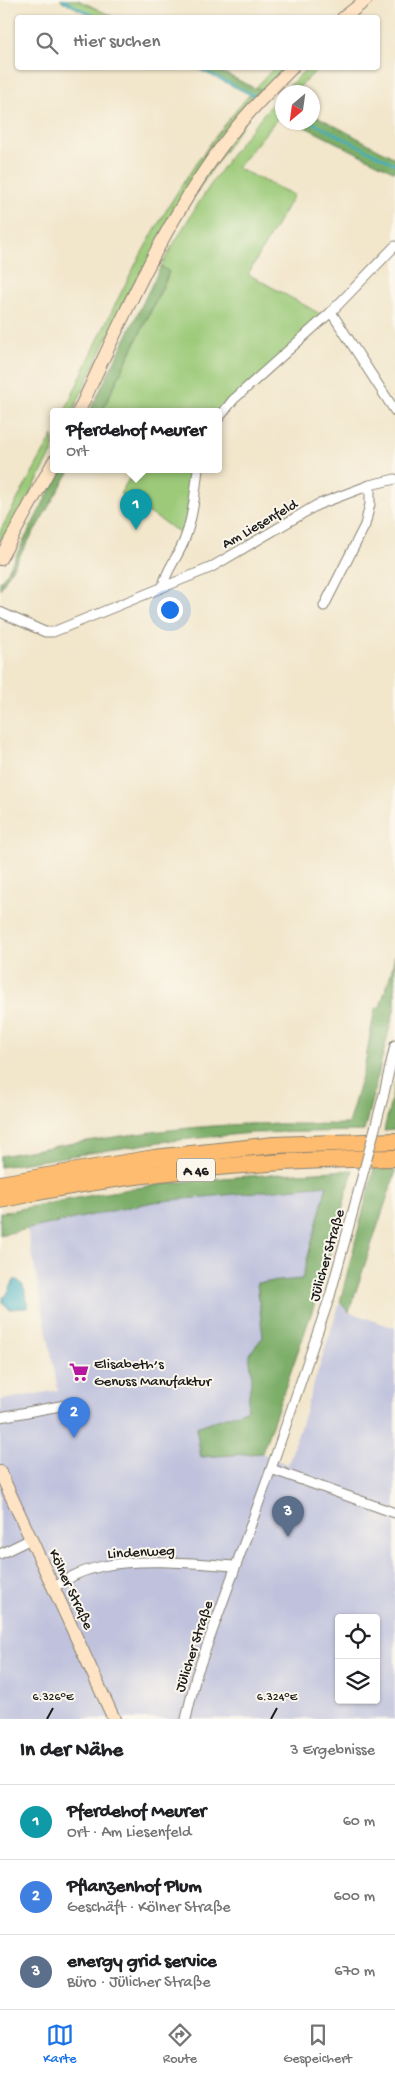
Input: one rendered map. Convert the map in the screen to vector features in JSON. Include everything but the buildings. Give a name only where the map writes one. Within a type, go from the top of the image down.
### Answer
[{"type":"highway","name":"A 46","points":[[0,1184],[154,1158],[274,1145],[395,1141]]},
{"type":"highway","name":"A 46","points":[[0,1200],[81,1185],[158,1174],[274,1162],[395,1158]]},
{"type":"main road","points":[[347,15],[366,0]]},
{"type":"main road","points":[[80,408],[114,334],[160,244],[184,204],[240,123],[290,70]]},
{"type":"main road","points":[[0,559],[50,467]]},
{"type":"main road","name":"Kölner Straße","points":[[0,1472],[114,1719]]},
{"type":"street","points":[[222,414],[233,400],[331,312],[395,246]]},
{"type":"street","points":[[331,312],[395,411]]},
{"type":"street","points":[[163,586],[164,578],[179,554],[188,530],[197,473]]},
{"type":"street","name":"Am Liesenfeld","points":[[0,612],[38,630],[53,632],[210,568],[318,505],[370,485],[395,479]]},
{"type":"street","points":[[324,606],[365,525],[370,504],[370,485]]},
{"type":"street","name":"Jülicher Straße","points":[[186,1719],[196,1676],[234,1566],[271,1469],[330,1296],[383,1098],[395,1045]]},
{"type":"street","points":[[0,1417],[71,1404]]},
{"type":"street","points":[[271,1469],[395,1512]]},
{"type":"street","points":[[0,1554],[31,1539]]},
{"type":"street","name":"Lindenweg","points":[[53,1587],[64,1583],[73,1576],[103,1566],[190,1562],[234,1566]]},
{"type":"shaded area","points":[[327,1185],[302,1279],[257,1284],[263,1337],[249,1354],[252,1374],[247,1410],[196,1427],[201,1457],[262,1453],[288,1465],[340,1302],[349,1312],[395,1328],[395,1719],[0,1719],[1,1400],[58,1390],[27,1228],[153,1202]]},
{"type":"green space","points":[[60,0],[78,0],[110,15],[90,15]]},
{"type":"green space","points":[[200,70],[218,70],[254,88],[261,89],[255,97]]},
{"type":"green space","points":[[272,70],[282,70],[276,76],[130,289],[74,408],[66,408],[108,319],[154,230],[208,146]]},
{"type":"green space","points":[[305,70],[317,70],[301,85],[290,85]]},
{"type":"green space","points":[[275,101],[275,121],[237,168],[294,195],[248,274],[324,316],[222,410],[222,408],[103,408],[165,283],[169,272],[161,266],[188,220],[248,133]]},
{"type":"green space","points":[[320,118],[395,158],[395,172],[311,130],[320,130]]},
{"type":"green space","points":[[161,266],[169,272],[103,408],[91,408]]},
{"type":"green space","points":[[50,440],[50,457],[25,503],[0,543],[0,531]]},
{"type":"green space","points":[[59,473],[69,473],[0,589],[0,582],[8,571]]},
{"type":"green space","points":[[133,473],[194,473],[190,507],[182,534],[120,494]]},
{"type":"green space","points":[[395,955],[395,1006],[364,1131],[251,1133],[160,1142],[0,1167],[0,1156],[91,1140],[152,1132],[245,1124],[348,1124],[364,1069],[375,1008],[380,1007]]},
{"type":"green space","points":[[395,1083],[395,1130],[384,1131]]},
{"type":"green space","points":[[374,1168],[395,1169],[395,1174],[349,1312],[340,1302]]},
{"type":"green space","points":[[353,1170],[321,1286],[262,1453],[201,1457],[196,1427],[247,1410],[252,1374],[249,1354],[263,1337],[257,1283],[302,1279],[327,1185],[153,1202],[0,1235],[0,1213],[85,1197],[190,1181]]},
{"type":"water","points":[[14,1280],[18,1280],[25,1290],[27,1308],[9,1309],[3,1303],[3,1297],[6,1296]]},
{"type":"waterway","points":[[63,0],[92,15]]},
{"type":"waterway","points":[[202,70],[255,96]]},
{"type":"waterway","points":[[320,126],[395,164]]},
{"type":"place","name":"Pferdehof Meurer","points":[[136,530]]},
{"type":"place","name":"Elisabeth’s Genuss Manufaktur","points":[[79,1372]]},
{"type":"place","name":"Pflanzenhof Plum","points":[[74,1438]]},
{"type":"place","name":"energy grid service","points":[[288,1537]]}]
